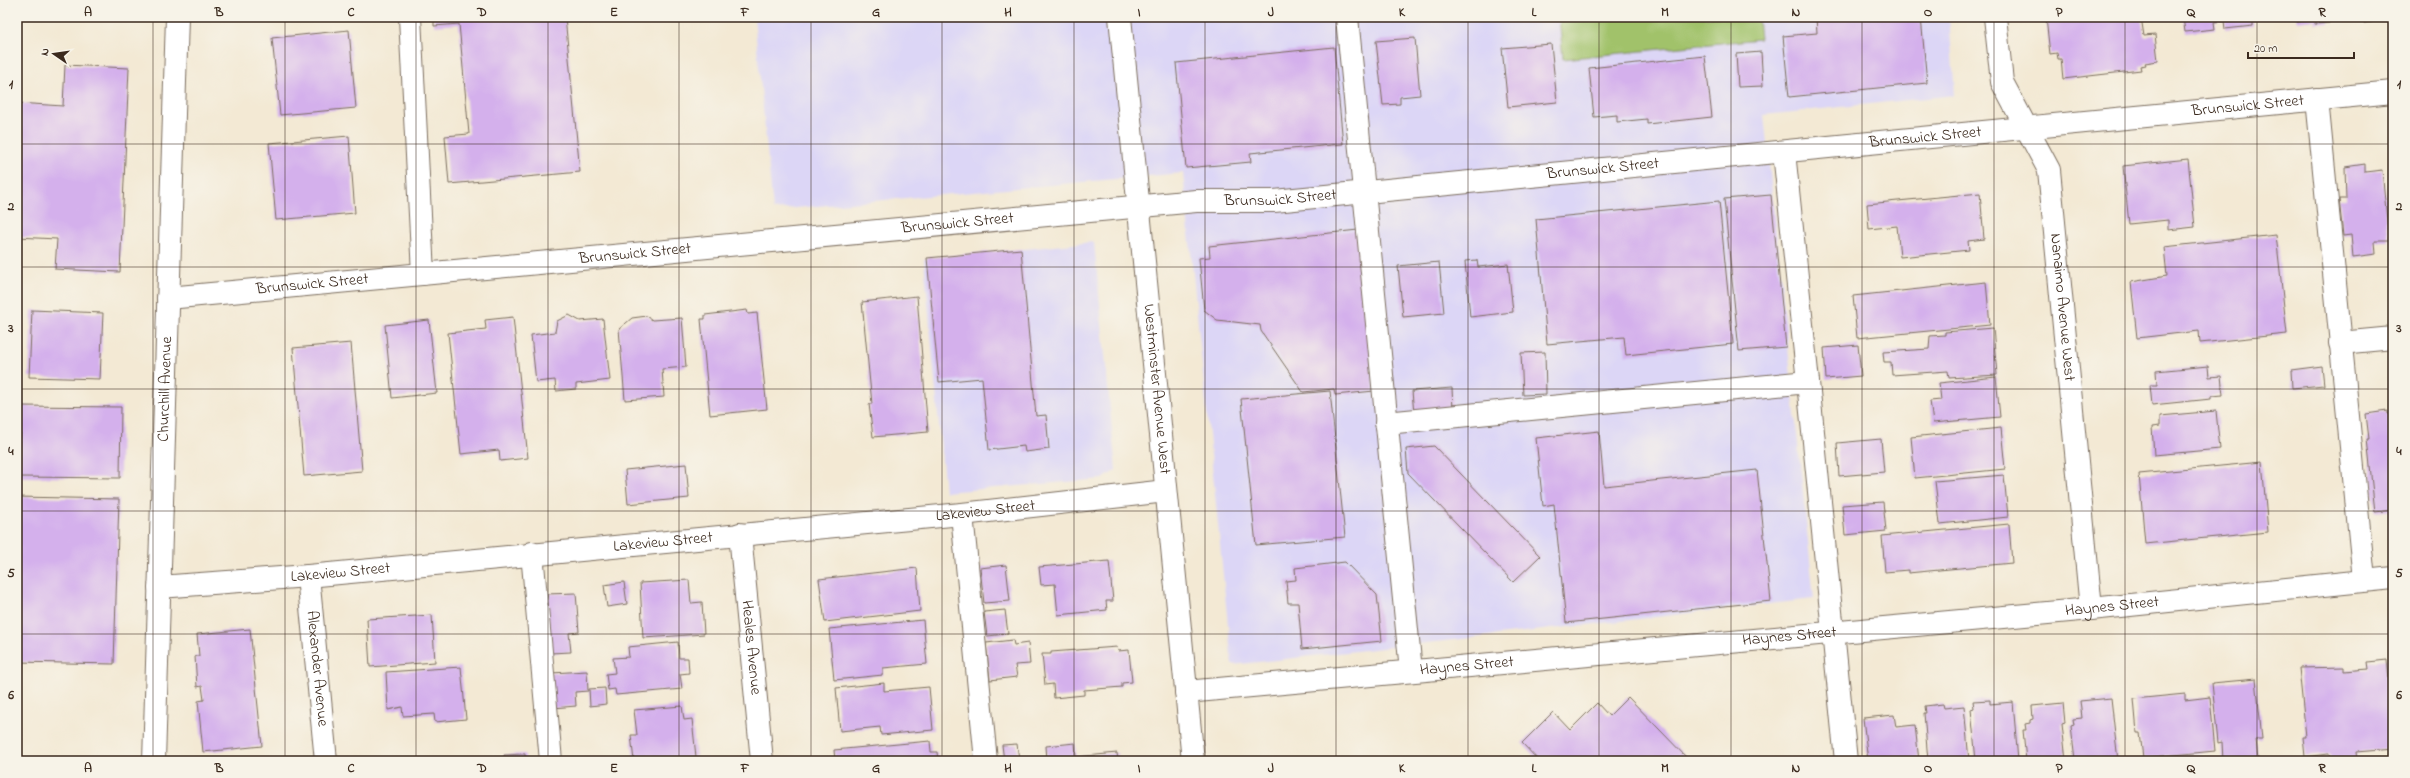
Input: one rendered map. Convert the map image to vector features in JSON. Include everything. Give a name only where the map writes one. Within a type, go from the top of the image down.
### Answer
[{"type":"street","name":"Churchill Avenue","points":[[154,761],[177,17]]},
{"type":"street","points":[[410,17],[423,274]]},
{"type":"street","name":"Westminster Avenue West","points":[[1120,17],[1193,761]]},
{"type":"street","points":[[1347,17],[1411,671]]},
{"type":"street","name":"Nanaimo Avenue West","points":[[1995,17],[2002,82],[2049,170],[2091,609]]},
{"type":"street","name":"Brunswick Street","points":[[168,298],[1196,201],[1274,201],[2028,129],[2393,92]]},
{"type":"street","points":[[2317,99],[2364,580]]},
{"type":"street","points":[[1784,152],[1846,761]]},
{"type":"street","points":[[2340,343],[2393,338]]},
{"type":"street","points":[[1386,423],[1808,382]]},
{"type":"street","name":"Lakeview Street","points":[[159,587],[308,576],[532,553],[962,514],[1166,490]]},
{"type":"street","points":[[962,514],[986,761]]},
{"type":"street","name":"Heales Avenue","points":[[740,534],[762,761]]},
{"type":"street","points":[[532,553],[551,761]]},
{"type":"street","name":"Alexander Avenue","points":[[308,576],[326,761]]},
{"type":"street","name":"Haynes Street","points":[[1186,692],[1833,631],[2091,609],[2393,578]]},
{"type":"shaded area","points":[[754,17],[1949,17],[1955,95],[1764,115],[1814,599],[1232,665],[1183,173],[773,210]]},
{"type":"shaded area","points":[[1094,242],[1116,470],[1103,479],[945,492],[924,259]]},
{"type":"green space","points":[[1559,17],[1758,17],[1760,39],[1563,59]]},
{"type":"building","points":[[434,17],[565,17],[580,172],[449,184],[445,136],[469,134],[459,24],[434,26]]},
{"type":"building","points":[[1816,17],[1921,17],[1927,83],[1789,97],[1783,36],[1817,33]]},
{"type":"building","points":[[2141,17],[2144,36],[2155,35],[2158,61],[2145,63],[2146,65],[2140,66],[2141,70],[2063,79],[2061,59],[2058,59],[2057,53],[2050,54],[2046,18]]},
{"type":"building","points":[[2183,17],[2257,18],[2253,19],[2253,26],[2225,29],[2224,21],[2214,22],[2215,29],[2185,32]]},
{"type":"building","points":[[2296,17],[2329,17],[2329,23],[2315,24],[2315,20],[2297,22]]},
{"type":"building","points":[[2362,17],[2371,17],[2372,22],[2364,23]]},
{"type":"building","points":[[349,30],[356,108],[280,115],[272,38]]},
{"type":"building","points":[[1415,38],[1420,95],[1400,97],[1400,104],[1383,105],[1376,41]]},
{"type":"building","points":[[1551,44],[1557,102],[1508,107],[1502,48]]},
{"type":"building","points":[[1334,47],[1343,144],[1250,153],[1251,162],[1186,168],[1176,63]]},
{"type":"building","points":[[1761,52],[1763,86],[1738,87],[1736,54]]},
{"type":"building","points":[[1705,56],[1712,117],[1647,124],[1647,119],[1617,122],[1617,115],[1594,117],[1589,68]]},
{"type":"building","points":[[65,65],[129,68],[120,272],[55,269],[57,239],[17,237],[17,103],[63,106]]},
{"type":"building","points":[[349,136],[355,213],[276,220],[269,143]]},
{"type":"building","points":[[2188,159],[2195,227],[2168,230],[2168,220],[2129,224],[2123,166]]},
{"type":"building","points":[[2365,164],[2365,172],[2382,170],[2389,241],[2375,241],[2376,254],[2353,257],[2351,235],[2343,236],[2339,199],[2346,199],[2345,167]]},
{"type":"building","points":[[1980,193],[1984,239],[1968,241],[1969,250],[1900,257],[1897,226],[1869,229],[1867,204]]},
{"type":"building","points":[[1771,195],[1786,347],[1739,351],[1724,199]]},
{"type":"building","points":[[1719,201],[1733,344],[1626,355],[1624,337],[1547,344],[1536,219]]},
{"type":"building","points":[[1358,230],[1374,391],[1335,395],[1334,389],[1303,392],[1261,331],[1260,325],[1217,320],[1204,310],[1199,258],[1210,257],[1209,246]]},
{"type":"building","points":[[2276,235],[2287,334],[2200,343],[2199,331],[2137,338],[2131,282],[2167,276],[2164,247]]},
{"type":"building","points":[[1021,249],[1036,416],[1046,415],[1049,449],[1025,452],[1024,446],[989,450],[982,378],[939,382],[927,258]]},
{"type":"building","points":[[1477,260],[1478,267],[1508,264],[1513,312],[1470,317],[1465,261]]},
{"type":"building","points":[[1439,262],[1444,313],[1403,317],[1398,266]]},
{"type":"building","points":[[1986,282],[1990,325],[1857,338],[1853,296]]},
{"type":"building","points":[[917,296],[928,432],[873,437],[869,404],[872,404],[862,302]]},
{"type":"building","points":[[32,310],[103,313],[100,379],[29,377]]},
{"type":"building","points":[[747,310],[748,314],[757,313],[767,409],[710,415],[701,319],[705,319],[705,315]]},
{"type":"building","points":[[569,315],[580,321],[603,319],[610,380],[576,384],[576,389],[556,391],[555,380],[536,382],[531,335],[555,332],[557,321]]},
{"type":"building","points":[[647,316],[652,320],[682,318],[686,367],[662,369],[664,397],[625,400],[619,329],[632,318]]},
{"type":"building","points":[[513,317],[528,458],[500,461],[499,450],[461,454],[448,333],[486,329],[485,320]]},
{"type":"building","points":[[429,320],[437,393],[392,398],[385,325]]},
{"type":"building","points":[[1993,328],[1997,375],[1949,378],[1948,371],[1892,375],[1891,362],[1884,362],[1883,352],[1929,349],[1930,336],[1945,335],[1945,332]]},
{"type":"building","points":[[351,343],[362,471],[304,476],[293,348]]},
{"type":"building","points":[[1858,345],[1861,376],[1826,379],[1824,348]]},
{"type":"building","points":[[1545,352],[1546,394],[1523,395],[1521,353]]},
{"type":"building","points":[[2208,366],[2209,377],[2221,376],[2223,395],[2211,396],[2211,399],[2152,405],[2150,385],[2157,385],[2156,371]]},
{"type":"building","points":[[2322,366],[2324,385],[2292,388],[2291,370]]},
{"type":"building","points":[[1996,377],[2000,417],[1933,423],[1930,401],[1941,400],[1939,383]]},
{"type":"building","points":[[1452,388],[1453,411],[1414,414],[1412,391]]},
{"type":"building","points":[[1330,391],[1345,537],[1256,545],[1241,399]]},
{"type":"building","points":[[21,406],[121,407],[120,478],[20,477]]},
{"type":"building","points":[[2216,411],[2220,449],[2154,455],[2152,427],[2160,426],[2160,416]]},
{"type":"building","points":[[2387,411],[2387,414],[2393,413],[2393,510],[2375,512],[2367,439],[2369,439],[2366,414]]},
{"type":"building","points":[[2001,428],[2005,469],[1915,478],[1911,437]]},
{"type":"building","points":[[1599,431],[1604,486],[1757,470],[1771,601],[1566,623],[1554,504],[1543,506],[1536,438]]},
{"type":"building","points":[[1881,439],[1884,472],[1839,476],[1837,443]]},
{"type":"building","points":[[1434,446],[1540,556],[1513,582],[1408,473],[1406,449]]},
{"type":"building","points":[[2262,462],[2268,532],[2145,544],[2139,474]]},
{"type":"building","points":[[686,464],[689,498],[628,504],[625,470]]},
{"type":"building","points":[[2004,475],[2008,517],[1940,524],[1935,481]]},
{"type":"building","points":[[17,497],[119,499],[114,664],[17,662]]},
{"type":"building","points":[[1883,502],[1886,531],[1845,535],[1842,505]]},
{"type":"building","points":[[2009,524],[2012,563],[1908,573],[1908,570],[1885,572],[1882,536]]},
{"type":"building","points":[[1109,561],[1113,601],[1106,601],[1107,610],[1058,615],[1055,584],[1041,585],[1039,567]]},
{"type":"building","points":[[1345,562],[1377,595],[1382,641],[1302,649],[1298,603],[1288,603],[1286,581],[1296,580],[1295,568]]},
{"type":"building","points":[[1006,565],[1010,601],[984,603],[980,568]]},
{"type":"building","points":[[917,568],[920,611],[825,622],[819,579]]},
{"type":"building","points":[[689,580],[691,603],[702,602],[704,634],[643,638],[640,583]]},
{"type":"building","points":[[624,582],[627,604],[607,607],[604,585]]},
{"type":"building","points":[[576,593],[579,632],[569,633],[571,652],[550,653],[546,594]]},
{"type":"building","points":[[1005,610],[1008,634],[987,636],[984,612]]},
{"type":"building","points":[[432,615],[435,662],[370,667],[367,619]]},
{"type":"building","points":[[923,620],[927,664],[883,668],[883,675],[834,680],[829,629]]},
{"type":"building","points":[[250,629],[262,746],[203,752],[198,701],[204,700],[202,686],[197,687],[195,656],[199,656],[197,634]]},
{"type":"building","points":[[1013,640],[1014,645],[1028,643],[1030,664],[1015,665],[1017,677],[990,680],[986,643]]},
{"type":"building","points":[[678,642],[679,658],[688,658],[689,673],[680,674],[682,689],[616,695],[615,689],[608,690],[606,674],[615,673],[613,658],[629,657],[628,647]]},
{"type":"building","points":[[1117,647],[1118,651],[1129,650],[1132,682],[1122,683],[1122,687],[1084,690],[1084,695],[1054,698],[1053,684],[1045,685],[1042,654]]},
{"type":"building","points":[[2387,660],[2393,720],[2393,749],[2356,752],[2357,761],[2330,761],[2329,754],[2305,757],[2303,737],[2306,737],[2299,668],[2344,667],[2344,671],[2369,669],[2368,662]]},
{"type":"building","points":[[461,667],[466,719],[435,722],[434,714],[403,716],[402,707],[388,710],[386,672]]},
{"type":"building","points":[[587,671],[588,691],[575,692],[576,706],[553,708],[551,673]]},
{"type":"building","points":[[2256,679],[2262,739],[2256,739],[2258,761],[2223,761],[2222,742],[2218,743],[2212,683]]},
{"type":"building","points":[[884,683],[884,691],[929,687],[933,730],[881,735],[880,727],[840,731],[836,688]]},
{"type":"building","points":[[605,688],[606,704],[590,706],[589,689]]},
{"type":"building","points":[[2185,694],[2185,700],[2210,697],[2215,751],[2143,758],[2140,733],[2137,733],[2134,699]]},
{"type":"building","points":[[1628,697],[1690,761],[1539,761],[1522,743],[1553,712],[1570,730],[1597,703],[1609,716]]},
{"type":"building","points":[[2111,698],[2118,761],[2075,761],[2071,726],[2074,725],[2073,719],[2082,718],[2080,701]]},
{"type":"building","points":[[1990,700],[1990,704],[2013,702],[2018,761],[1976,761],[1971,709],[1974,708],[1973,701]]},
{"type":"building","points":[[2063,703],[2065,723],[2062,724],[2066,761],[2026,761],[2023,730],[2026,730],[2025,724],[2030,723],[2030,720],[2033,719],[2032,706]]},
{"type":"building","points":[[1943,704],[1944,708],[1964,706],[1969,761],[1928,761],[1924,713],[1926,713],[1925,706]]},
{"type":"building","points":[[682,706],[684,720],[692,719],[696,757],[634,761],[631,735],[637,735],[634,710]]},
{"type":"building","points":[[1894,715],[1896,727],[1915,725],[1919,761],[1868,761],[1863,718]]},
{"type":"building","points":[[930,741],[931,752],[937,752],[938,761],[835,761],[834,750]]},
{"type":"building","points":[[1075,743],[1076,757],[1117,753],[1118,761],[1047,761],[1046,746]]},
{"type":"building","points":[[1017,744],[1019,760],[1004,761],[1002,745]]},
{"type":"building","points":[[525,754],[525,761],[505,761],[504,755]]}]
